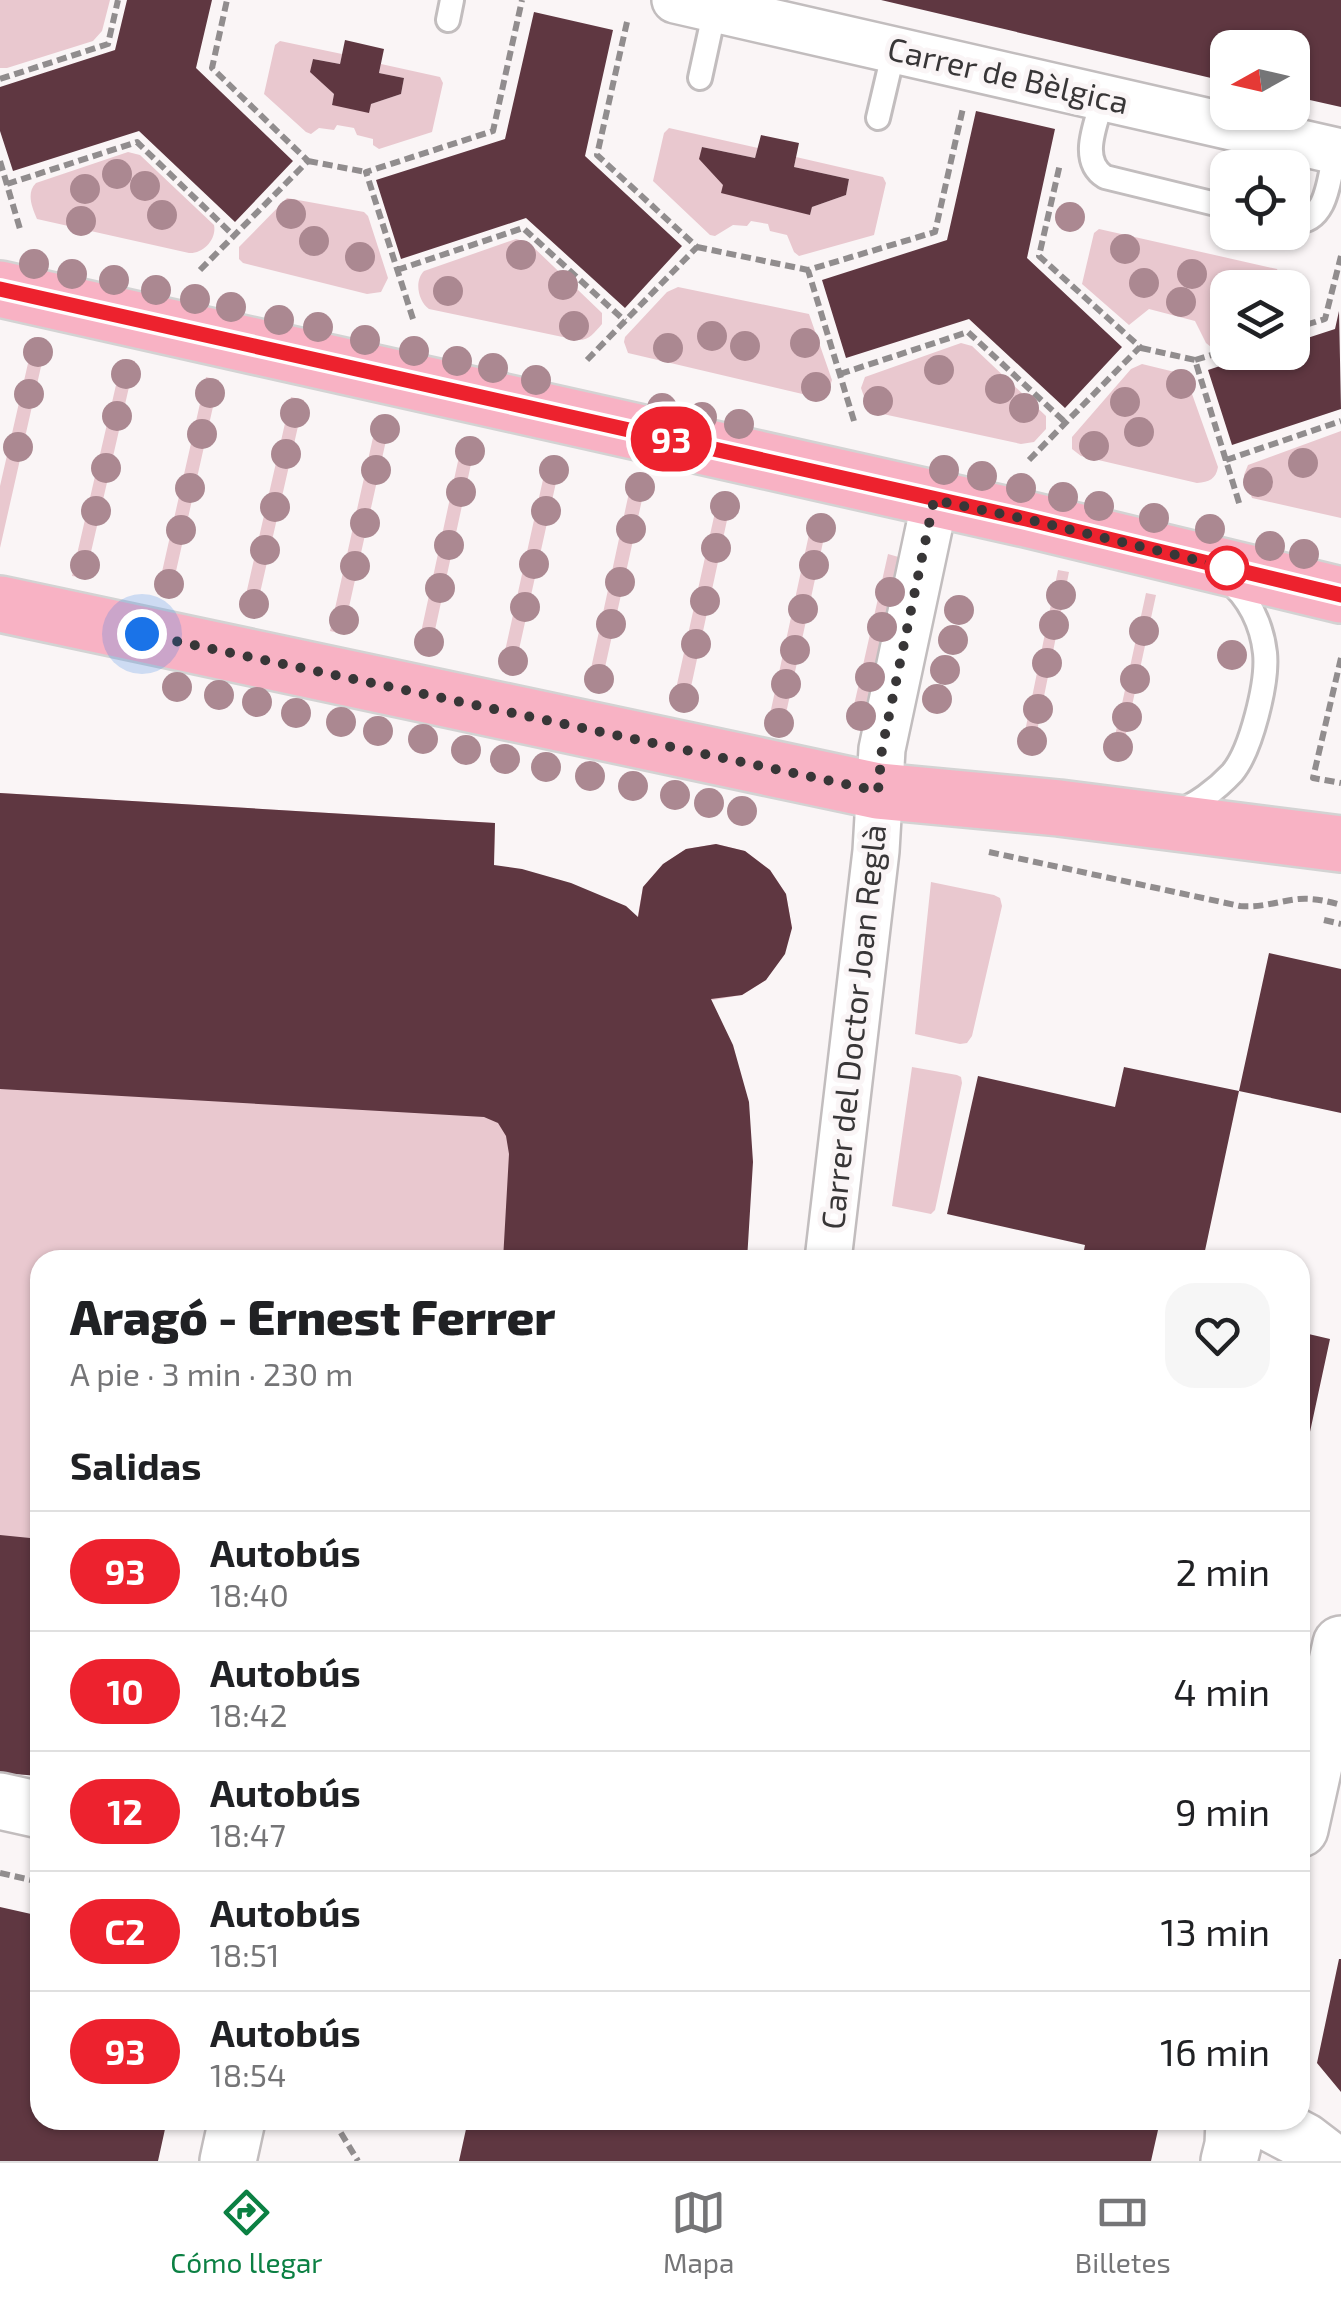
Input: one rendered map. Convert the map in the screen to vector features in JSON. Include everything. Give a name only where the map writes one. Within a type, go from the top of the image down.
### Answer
[{"type":"main road","points":[[0,289],[1026,519],[1341,595]]},
{"type":"main road","points":[[0,604],[878,791],[1059,808],[1341,844]]},
{"type":"street","name":"Carrer de Bèlgica","points":[[695,4],[789,13],[894,50],[1338,152]]},
{"type":"street","name":"Carrer del Doctor Joan Reglà","points":[[829,1250],[876,851],[882,749],[934,500]]},
{"type":"street","points":[[1310,1787],[1339,1665]]},
{"type":"street","points":[[0,1801],[30,1808]]},
{"type":"street","points":[[228,2161],[235,2130]]},
{"type":"street","points":[[1238,2141],[1304,2142],[1330,2161]]},
{"type":"lane","points":[[695,4],[700,78]]},
{"type":"lane","points":[[878,118],[894,50]]},
{"type":"lane","points":[[1103,98],[1090,148],[1096,171],[1105,177],[1210,203]]},
{"type":"lane","points":[[1310,220],[1320,210],[1338,152]]},
{"type":"lane","points":[[1152,819],[1182,810],[1234,771],[1250,738],[1260,699],[1265,655],[1254,612],[1234,585],[1204,562]]},
{"type":"path","points":[[0,79],[108,44],[118,0]]},
{"type":"path","points":[[227,0],[212,68],[308,161],[366,172],[494,130],[522,0]]},
{"type":"path","points":[[626,22],[597,155],[697,247],[808,270],[935,232],[965,97]]},
{"type":"path","points":[[7,184],[138,142],[234,236]]},
{"type":"path","points":[[1060,160],[1040,256],[1140,348],[1195,360],[1210,355]]},
{"type":"path","points":[[0,161],[20,229]]},
{"type":"path","points":[[200,270],[308,161]]},
{"type":"path","points":[[366,172],[413,319]]},
{"type":"path","points":[[397,270],[523,228],[625,321]]},
{"type":"path","points":[[587,360],[697,247]]},
{"type":"path","points":[[1310,324],[1326,319],[1341,256]]},
{"type":"path","points":[[808,270],[854,421]]},
{"type":"path","points":[[840,374],[968,332],[1066,423]]},
{"type":"path","points":[[1028,460],[1140,348]]},
{"type":"path","points":[[1195,360],[1240,506]]},
{"type":"path","points":[[1226,460],[1341,421]]},
{"type":"path","points":[[1341,658],[1313,778],[1341,783]]},
{"type":"path","points":[[1324,920],[1341,924]]},
{"type":"path","points":[[0,1873],[30,1880]]},
{"type":"path","points":[[339,2130],[358,2161]]},
{"type":"shaded area","points":[[0,0],[110,0],[102,31],[93,41],[0,68]]},
{"type":"shaded area","points":[[280,41],[342,54],[340,64],[313,59],[311,72],[334,94],[332,105],[371,104],[401,94],[404,78],[379,73],[381,64],[440,77],[443,83],[432,132],[379,149],[373,145],[373,139],[357,135],[354,128],[337,125],[334,130],[319,128],[311,134],[306,132],[264,94],[275,45]]},
{"type":"shaded area","points":[[669,128],[758,148],[755,158],[702,147],[700,159],[810,215],[812,207],[846,195],[849,179],[794,167],[796,157],[883,177],[886,183],[874,235],[799,256],[787,235],[770,231],[768,224],[751,221],[747,226],[733,225],[710,235],[653,181],[664,133]]},
{"type":"shaded area","points":[[128,152],[140,155],[214,225],[211,240],[204,248],[189,253],[37,219],[31,196],[36,183]]},
{"type":"shaded area","points":[[287,198],[364,212],[368,216],[388,278],[381,292],[367,294],[239,259],[239,247]]},
{"type":"shaded area","points":[[1099,229],[1277,270],[1210,270],[1210,346],[1195,321],[1149,309],[1129,325],[1082,284],[1094,233]]},
{"type":"shaded area","points":[[516,239],[528,242],[602,313],[602,324],[591,336],[577,340],[429,309],[425,305],[418,285],[424,271]]},
{"type":"shaded area","points":[[678,287],[809,314],[832,380],[829,387],[822,394],[811,396],[628,353],[625,337],[667,292]]},
{"type":"shaded area","points":[[34,337],[47,340],[0,548],[0,486]]},
{"type":"shaded area","points":[[961,343],[972,346],[1046,416],[1046,429],[1034,442],[1021,444],[869,411],[861,388],[865,377]]},
{"type":"shaded area","points":[[122,359],[135,361],[85,578],[72,576]]},
{"type":"shaded area","points":[[1142,364],[1186,377],[1218,467],[1211,479],[1197,483],[1081,456],[1072,449],[1072,437],[1131,369]]},
{"type":"shaded area","points":[[206,377],[219,380],[170,598],[157,594]]},
{"type":"shaded area","points":[[291,397],[304,400],[255,615],[242,612]]},
{"type":"shaded area","points":[[378,415],[391,418],[343,634],[330,631]]},
{"type":"shaded area","points":[[1341,431],[1341,518],[1252,498],[1244,475],[1248,465]]},
{"type":"shaded area","points":[[463,438],[476,441],[430,653],[417,651]]},
{"type":"shaded area","points":[[548,457],[561,460],[514,672],[501,669]]},
{"type":"shaded area","points":[[633,474],[647,477],[600,690],[587,687]]},
{"type":"shaded area","points":[[719,494],[732,497],[686,710],[672,707]]},
{"type":"shaded area","points":[[813,516],[828,519],[782,732],[767,728]]},
{"type":"shaded area","points":[[888,554],[902,558],[864,726],[850,723]]},
{"type":"shaded area","points":[[1058,570],[1069,572],[1033,751],[1021,751]]},
{"type":"shaded area","points":[[1146,593],[1156,595],[1120,761],[1110,759]]},
{"type":"shaded area","points":[[0,793],[495,823],[493,886],[637,920],[643,887],[663,864],[686,849],[716,844],[745,851],[770,870],[786,894],[792,928],[766,980],[742,995],[713,1000],[682,992],[721,1250],[30,1250],[30,1738],[0,1735]]},
{"type":"shaded area","points":[[931,882],[994,895],[1000,898],[1002,906],[972,1036],[967,1043],[915,1034]]},
{"type":"shaded area","points":[[912,1067],[957,1075],[962,1083],[931,1214],[892,1206]]},
{"type":"building","points":[[127,0],[212,0],[196,68],[293,161],[235,222],[139,131],[13,171],[0,131],[0,87],[115,50]]},
{"type":"building","points":[[881,0],[1341,0],[1341,107],[1310,100],[1310,30],[1210,30],[1210,78]]},
{"type":"building","points":[[534,12],[613,30],[585,156],[682,246],[625,308],[526,218],[401,259],[376,180],[505,139]]},
{"type":"building","points":[[345,40],[384,49],[379,73],[404,78],[401,94],[371,104],[369,113],[332,105],[334,94],[310,72],[313,59],[340,64]]},
{"type":"building","points":[[976,111],[1055,129],[1027,258],[1122,347],[1065,408],[969,319],[846,358],[822,280],[947,240]]},
{"type":"building","points":[[761,135],[799,143],[794,167],[849,179],[846,195],[812,207],[810,215],[721,193],[723,185],[699,159],[702,147],[755,158]]},
{"type":"building","points":[[1339,311],[1341,409],[1232,445],[1208,370],[1310,370],[1310,337],[1335,329]]},
{"type":"building","points":[[0,793],[495,823],[494,865],[571,883],[626,906],[638,917],[643,887],[663,864],[686,849],[716,844],[745,851],[770,870],[786,894],[792,928],[785,954],[766,980],[742,995],[711,999],[733,1045],[749,1102],[753,1162],[748,1250],[504,1250],[509,1154],[506,1136],[498,1123],[484,1117],[0,1089]]},
{"type":"building","points":[[1269,953],[1341,969],[1341,1113],[1239,1091]]},
{"type":"building","points":[[1124,1067],[1239,1091],[1205,1250],[1084,1250],[1085,1245],[947,1214],[978,1076],[1115,1107]]},
{"type":"building","points":[[1310,1334],[1330,1339],[1310,1432]]},
{"type":"building","points":[[0,1535],[30,1538],[30,1775],[0,1773]]},
{"type":"building","points":[[0,1907],[30,1914],[30,2130],[165,2130],[158,2161],[0,2161]]},
{"type":"building","points":[[1341,1959],[1341,2092],[1317,2063]]},
{"type":"building","points":[[466,2130],[1158,2130],[1151,2161],[459,2161]]},
{"type":"bus line","name":"93","points":[[0,289],[1026,519],[1341,595]]},
{"type":"route","points":[[142,634],[878,791],[882,749],[934,500],[1238,570],[1227,568]]}]
